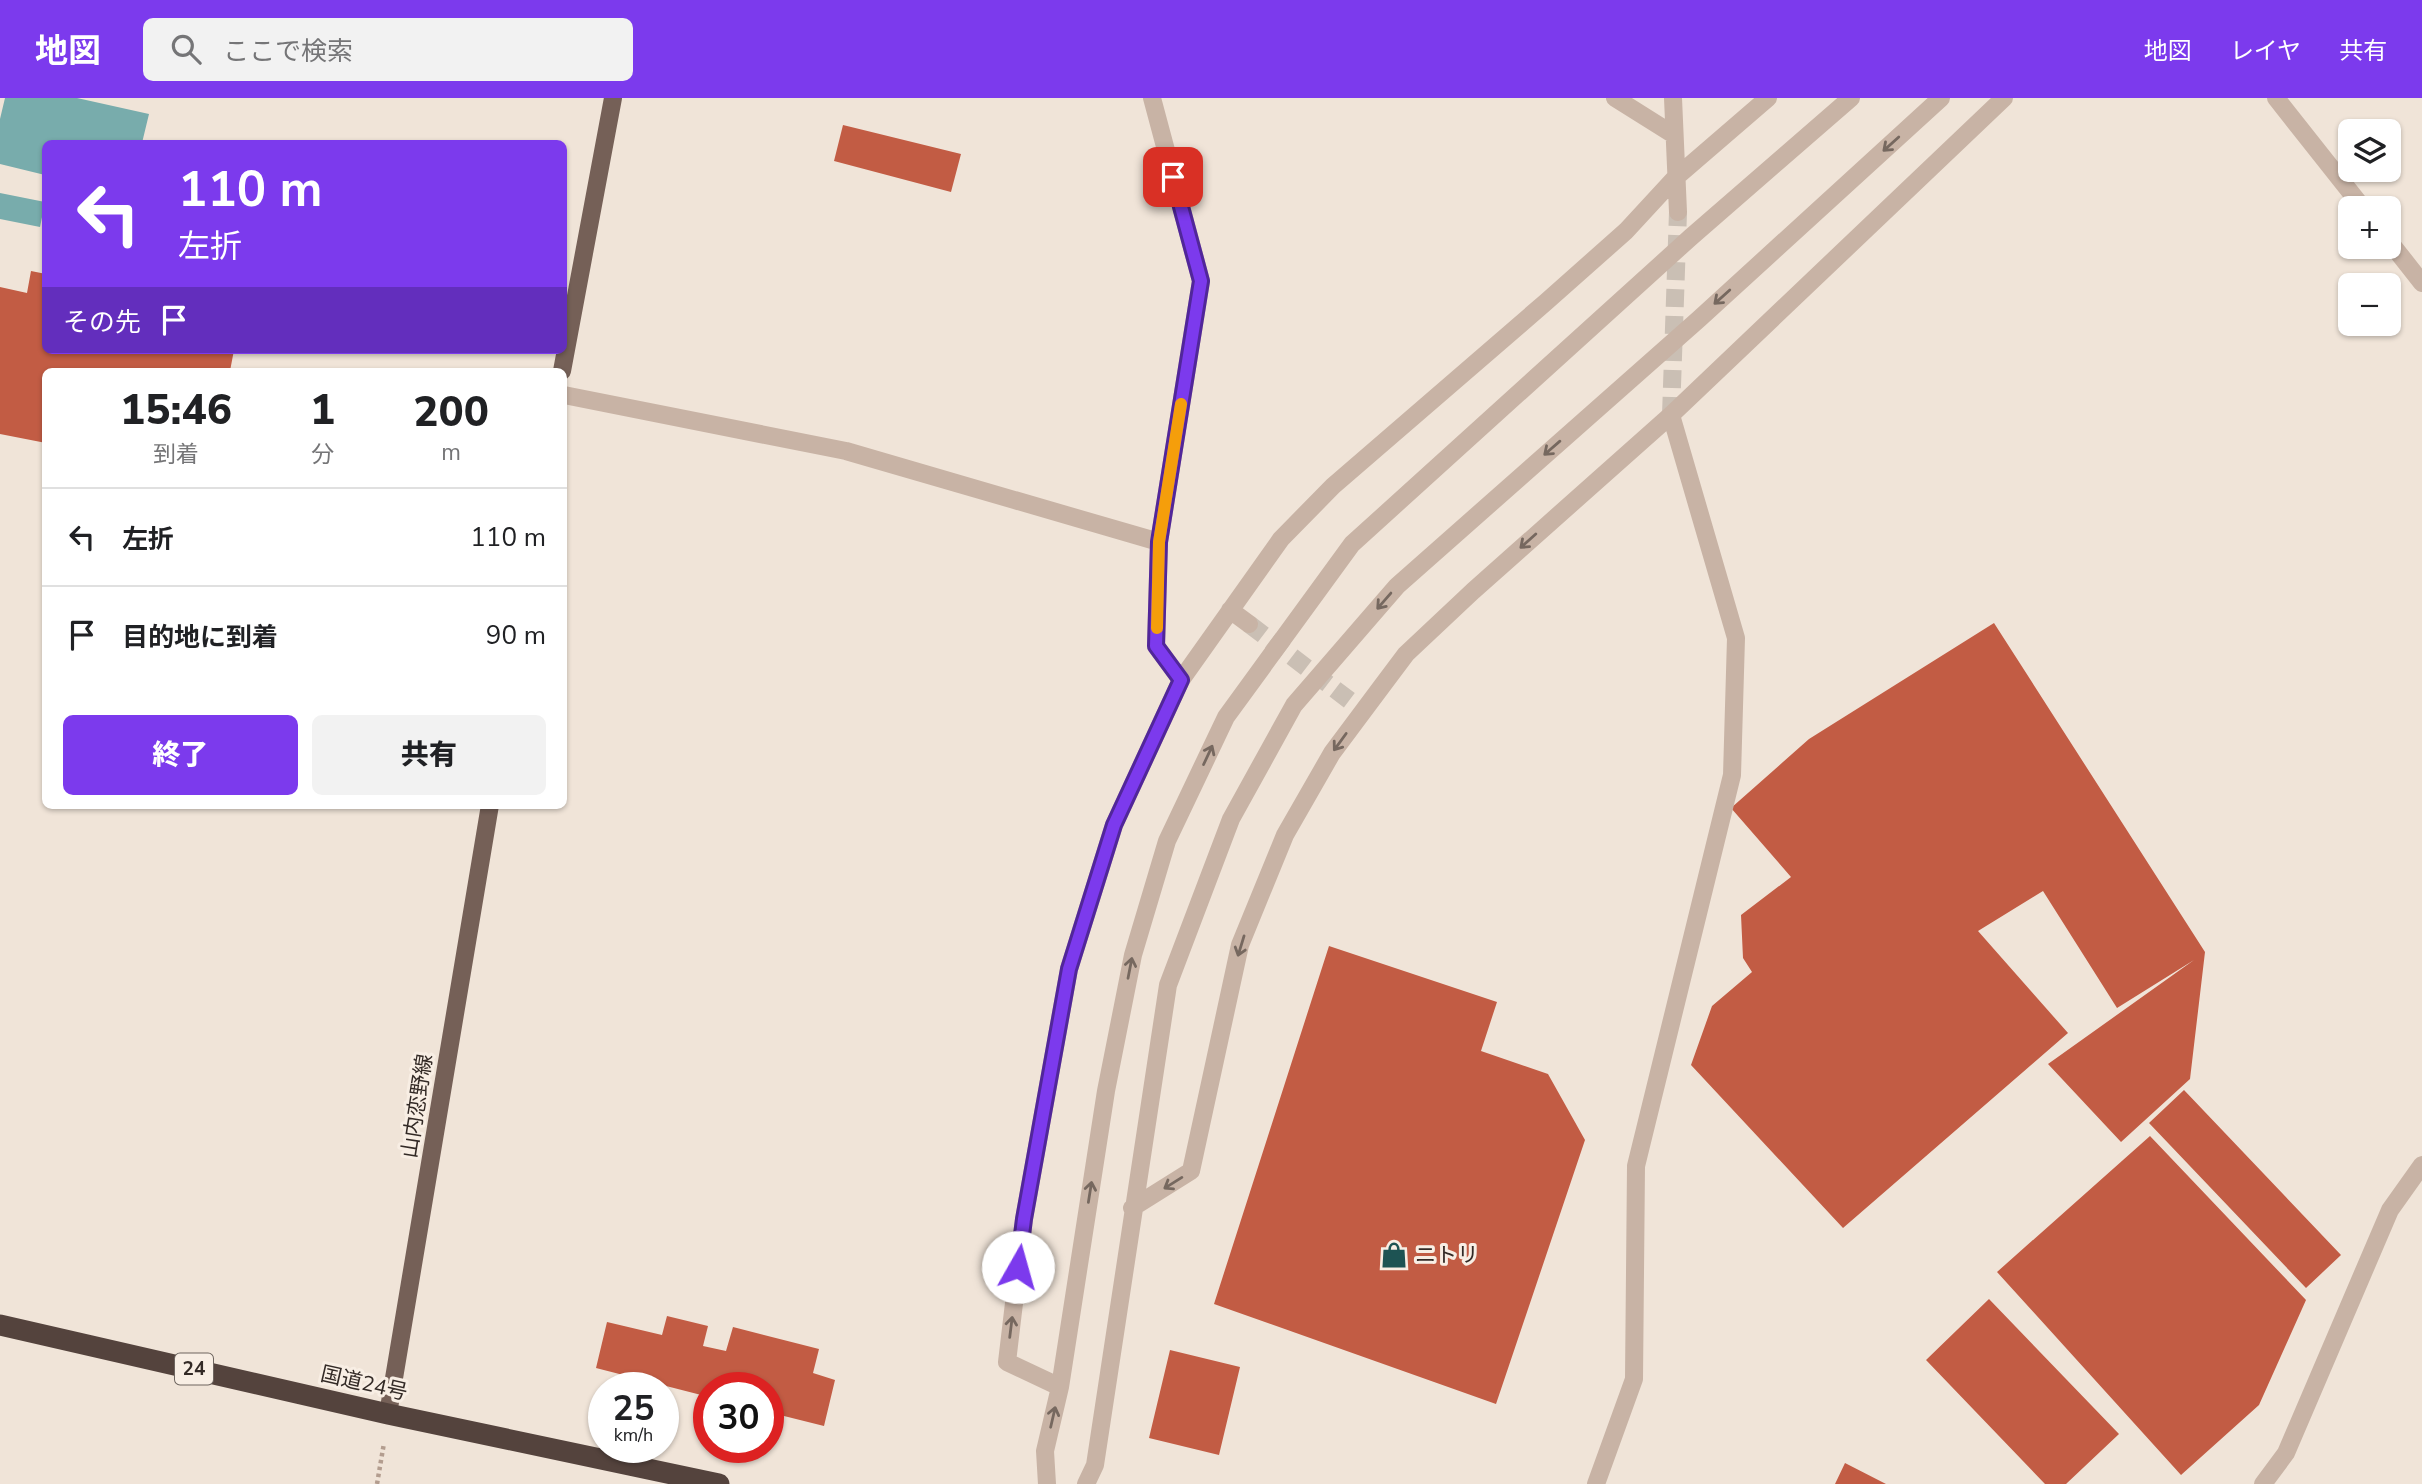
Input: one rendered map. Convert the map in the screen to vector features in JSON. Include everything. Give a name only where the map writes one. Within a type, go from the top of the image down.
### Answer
[{"type":"highway","name":"国道24号","points":[[0,1325],[388,1414],[719,1484]]},
{"type":"main road","points":[[567,344],[613,98]]},
{"type":"main road","name":"山内恋野線","points":[[388,1414],[489,809]]},
{"type":"street","points":[[1152,98],[1201,281],[1159,542],[1156,646],[1181,680]]},
{"type":"street","points":[[1615,98],[1674,135]]},
{"type":"street","points":[[1673,98],[1674,179],[1678,212]]},
{"type":"street","points":[[1060,1387],[1007,1362],[1024,1219],[1069,969],[1114,825],[1181,680],[1281,539],[1333,486],[1626,231],[1674,179],[1768,98]]},
{"type":"street","points":[[1047,1484],[1045,1451],[1060,1387],[1106,1091],[1133,955],[1167,841],[1226,717],[1352,544],[1691,237],[1851,98]]},
{"type":"street","points":[[1086,1484],[1095,1465],[1168,985],[1231,819],[1294,705],[1397,586],[1699,319],[1941,98]]},
{"type":"street","points":[[1132,1208],[1191,1171],[1240,944],[1285,835],[1359,706],[1416,645],[1671,415],[2004,98]]},
{"type":"street","points":[[2276,98],[2354,196]]},
{"type":"street","points":[[2401,256],[2422,283]]},
{"type":"street","points":[[567,397],[846,451],[1159,542]]},
{"type":"street","points":[[1596,1484],[1634,1379],[1636,1166],[1732,775],[1736,638],[1671,415]]},
{"type":"street","points":[[1230,610],[1250,624]]},
{"type":"street","points":[[2263,1484],[2286,1453],[2390,1210],[2422,1165]]},
{"type":"path","points":[[377,1484],[388,1414]]},
{"type":"water","points":[[5,98],[77,98],[149,114],[143,140],[42,140],[42,174],[0,164],[0,119]]},
{"type":"water","points":[[0,193],[42,201],[40,227],[0,219]]},
{"type":"building","points":[[843,125],[961,154],[951,192],[834,161]]},
{"type":"building","points":[[31,271],[42,273],[42,354],[233,354],[231,368],[42,368],[42,442],[0,434],[0,287],[27,293]]},
{"type":"building","points":[[1994,623],[2205,952],[2190,1079],[2121,1142],[2048,1064],[2194,960],[2117,1008],[2043,891],[1978,931],[2068,1033],[1843,1228],[1691,1065],[1712,1006],[1752,972],[1743,958],[1741,915],[1791,877],[1731,808],[1809,739]]},
{"type":"building","points":[[1329,946],[1497,1002],[1481,1051],[1548,1074],[1585,1140],[1496,1404],[1214,1304]]},
{"type":"building","points":[[2184,1090],[2341,1255],[2306,1288],[2149,1123]]},
{"type":"building","points":[[2150,1136],[2306,1300],[2259,1405],[2181,1475],[1997,1272]]},
{"type":"building","points":[[1989,1299],[2119,1434],[2066,1484],[2045,1484],[1926,1360]]},
{"type":"building","points":[[667,1316],[708,1326],[703,1346],[726,1351],[733,1327],[819,1349],[813,1373],[835,1380],[824,1426],[784,1416],[784,1372],[693,1372],[693,1393],[679,1389],[679,1372],[612,1372],[596,1368],[607,1322],[662,1335]]},
{"type":"building","points":[[1170,1350],[1240,1367],[1219,1455],[1149,1438]]},
{"type":"building","points":[[1845,1463],[1886,1484],[1835,1484]]},
{"type":"tunnel","points":[[1671,415],[1678,212]]},
{"type":"tunnel","points":[[1249,624],[1353,703]]},
{"type":"slow traffic","points":[[1157,628],[1159,542],[1181,404]]},
{"type":"place","name":"ニトリ","points":[[1394,1255]]},
{"type":"route","points":[[1018,1267],[1024,1219],[1069,969],[1114,825],[1181,680],[1156,646],[1159,542],[1201,281],[1173,177]]}]
